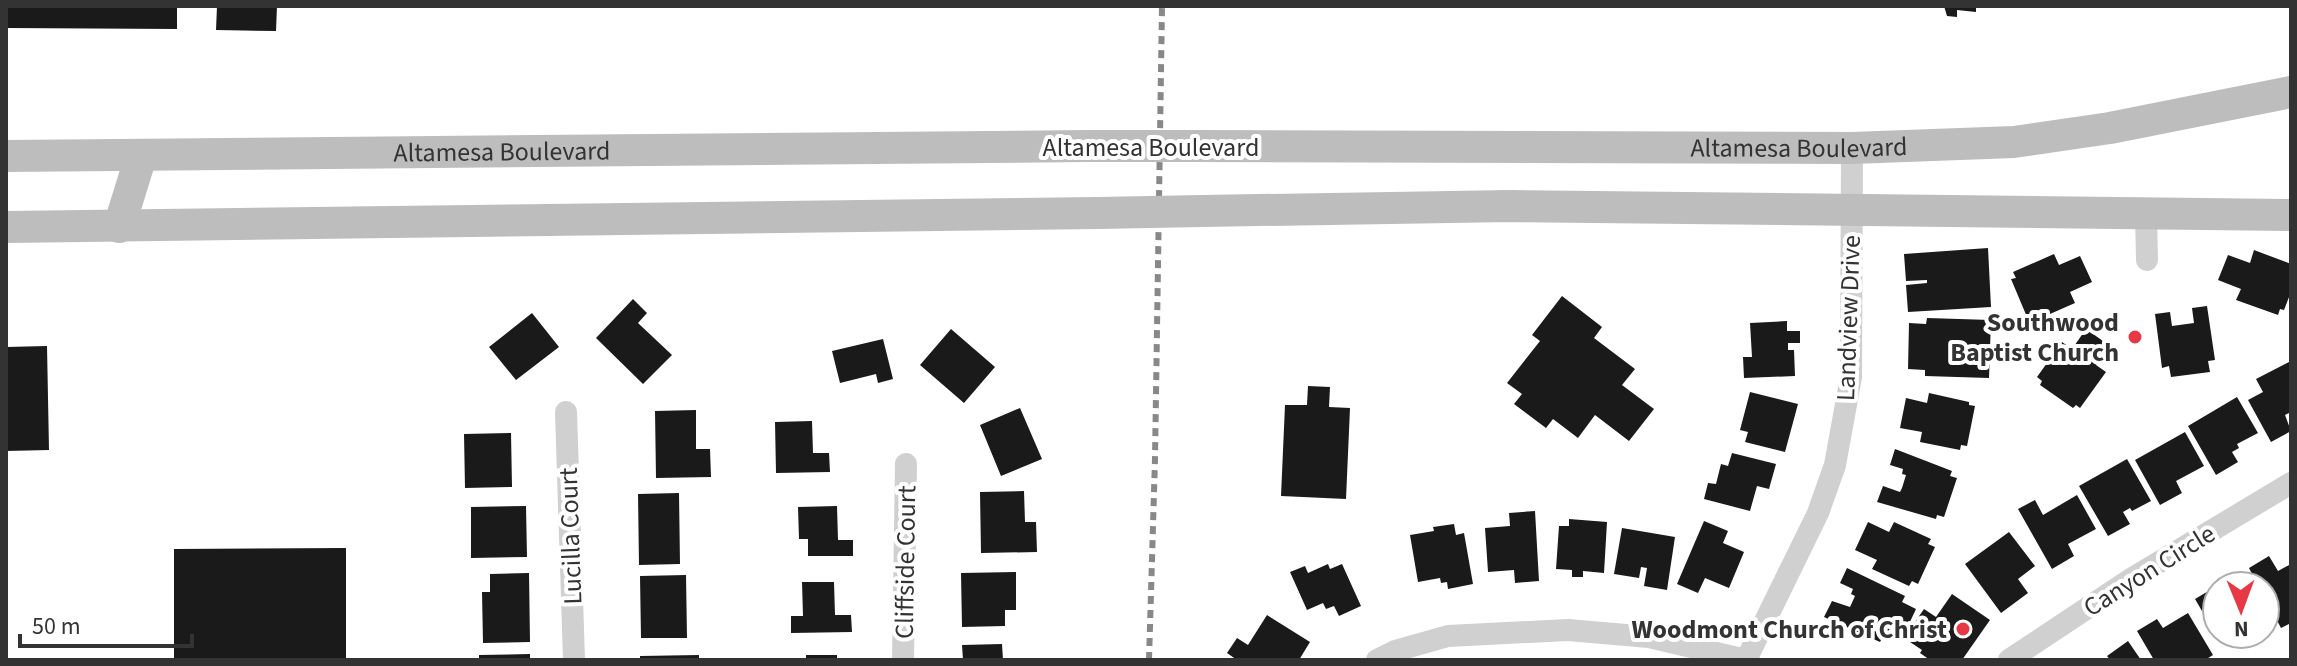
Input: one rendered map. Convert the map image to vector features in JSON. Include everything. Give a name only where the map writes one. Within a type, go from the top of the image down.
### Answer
[{"type":"main road","name":"Altamesa Boulevard","points":[[6,156],[1087,146],[1852,148],[2014,142],[2110,128],[2291,92]]},
{"type":"main road","points":[[119,227],[141,156]]},
{"type":"main road","points":[[6,227],[1510,206],[2291,215]]},
{"type":"street","name":"Landview Drive","points":[[1746,660],[1818,513],[1835,465],[1851,377],[1852,148]]},
{"type":"street","points":[[2146,214],[2147,260]]},
{"type":"street","name":"Lucilla Court","points":[[566,412],[574,660]]},
{"type":"street","name":"Cliffside Court","points":[[903,660],[906,464]]},
{"type":"street","name":"Canyon Circle","points":[[2009,660],[2131,579],[2291,483]]},
{"type":"street","points":[[1377,660],[1395,651],[1448,636],[1568,630],[1649,637],[1746,660]]},
{"type":"building","points":[[6,6],[177,6],[177,29],[6,28]]},
{"type":"building","points":[[217,6],[277,6],[276,31],[216,30]]},
{"type":"building","points":[[1944,6],[1976,6],[1976,12],[1957,10],[1957,17],[1947,16]]},
{"type":"building","points":[[1988,248],[1991,307],[1908,312],[1906,285],[1927,283],[1927,280],[1906,281],[1904,254]]},
{"type":"building","points":[[2254,250],[2291,264],[2291,292],[2284,310],[2280,309],[2278,315],[2236,300],[2241,289],[2218,280],[2228,255],[2250,263]]},
{"type":"building","points":[[2054,254],[2059,265],[2080,256],[2092,282],[2070,292],[2075,303],[2034,321],[2031,315],[2027,317],[2011,279],[2016,278],[2013,272]]},
{"type":"building","points":[[1562,296],[1602,327],[1594,338],[1635,369],[1622,385],[1654,409],[1629,441],[1595,415],[1578,438],[1553,419],[1546,428],[1514,404],[1522,394],[1507,383],[1540,341],[1532,335]]},
{"type":"building","points":[[633,299],[647,313],[638,323],[672,355],[643,384],[596,338]]},
{"type":"building","points":[[2207,306],[2215,360],[2208,361],[2210,372],[2171,377],[2169,366],[2162,368],[2155,314],[2170,312],[2172,326],[2194,323],[2192,308]]},
{"type":"building","points":[[532,313],[559,347],[516,380],[489,347]]},
{"type":"building","points":[[1927,318],[1991,320],[1989,378],[1925,376],[1925,370],[1908,369],[1909,323],[1926,324]]},
{"type":"building","points":[[1787,321],[1787,331],[1800,331],[1800,343],[1788,343],[1788,350],[1794,350],[1795,376],[1744,378],[1743,357],[1752,357],[1750,323]]},
{"type":"building","points":[[951,329],[995,367],[964,403],[920,365]]},
{"type":"building","points":[[2086,329],[2110,346],[2096,365],[2106,372],[2080,408],[2076,405],[2073,408],[2040,385],[2042,381],[2037,377],[2062,342],[2072,349]]},
{"type":"building","points":[[883,339],[893,379],[878,383],[876,374],[840,383],[832,351]]},
{"type":"building","points":[[47,346],[49,450],[6,451],[6,347]]},
{"type":"building","points":[[2289,362],[2291,412],[2285,415],[2291,431],[2271,442],[2248,400],[2263,392],[2256,379]]},
{"type":"building","points":[[1308,386],[1330,387],[1329,407],[1350,408],[1346,499],[1281,496],[1285,405],[1307,405]]},
{"type":"building","points":[[1750,392],[1798,404],[1785,452],[1745,442],[1748,432],[1740,430]]},
{"type":"building","points":[[1929,393],[1975,406],[1967,446],[1961,445],[1960,450],[1920,442],[1922,432],[1900,428],[1906,398],[1927,403]]},
{"type":"building","points":[[2237,397],[2258,433],[2237,444],[2239,448],[2232,452],[2238,462],[2216,475],[2188,426]]},
{"type":"building","points":[[1020,408],[1042,459],[1001,476],[980,425]]},
{"type":"building","points":[[696,410],[696,449],[710,449],[711,477],[656,478],[655,411]]},
{"type":"building","points":[[812,421],[813,453],[829,453],[830,472],[776,473],[775,422]]},
{"type":"building","points":[[2185,432],[2204,466],[2176,481],[2182,493],[2160,505],[2135,460]]},
{"type":"building","points":[[511,433],[512,487],[465,488],[464,434]]},
{"type":"building","points":[[1895,449],[1952,471],[1950,476],[1957,478],[1944,517],[1937,515],[1936,519],[1877,502],[1883,486],[1900,492],[1902,488],[1906,475],[1902,474],[1903,469],[1890,465]]},
{"type":"building","points":[[1732,453],[1776,464],[1769,489],[1757,486],[1750,511],[1704,499],[1708,483],[1716,484],[1721,464],[1728,466]]},
{"type":"building","points":[[2127,459],[2151,501],[2123,512],[2130,524],[2108,536],[2079,486]]},
{"type":"building","points":[[1024,491],[1025,522],[1036,522],[1037,552],[981,553],[980,492]]},
{"type":"building","points":[[679,493],[680,564],[639,565],[638,494]]},
{"type":"building","points":[[2077,495],[2096,529],[2068,544],[2074,556],[2052,569],[2018,509],[2035,500],[2043,515]]},
{"type":"building","points":[[526,506],[527,557],[471,558],[471,507]]},
{"type":"building","points":[[837,506],[838,540],[853,540],[853,556],[808,556],[808,539],[799,539],[798,507]]},
{"type":"building","points":[[1535,511],[1539,581],[1515,583],[1514,570],[1488,572],[1485,528],[1510,526],[1509,513]]},
{"type":"building","points":[[1569,519],[1607,522],[1604,573],[1583,571],[1583,577],[1572,577],[1572,570],[1556,569],[1559,526],[1569,526]]},
{"type":"building","points":[[1704,521],[1728,531],[1723,543],[1744,552],[1729,588],[1705,578],[1698,593],[1677,584]]},
{"type":"building","points":[[1868,522],[1889,532],[1894,522],[1931,539],[1928,544],[1935,547],[1918,584],[1912,581],[1909,586],[1872,569],[1877,560],[1855,550]]},
{"type":"building","points":[[1454,524],[1456,535],[1464,533],[1473,584],[1448,589],[1447,582],[1441,583],[1440,578],[1418,582],[1410,535]]},
{"type":"building","points":[[1622,528],[1675,537],[1667,590],[1644,586],[1647,568],[1641,567],[1639,578],[1614,574]]},
{"type":"building","points":[[2009,532],[2035,566],[2018,579],[2028,593],[2001,613],[1965,564]]},
{"type":"building","points":[[346,548],[346,660],[174,660],[174,549]]},
{"type":"building","points":[[2269,556],[2277,570],[2250,570]]},
{"type":"building","points":[[1328,564],[1330,569],[1342,564],[1361,606],[1339,616],[1334,606],[1326,609],[1323,603],[1307,610],[1290,572],[1305,566],[1308,573]]},
{"type":"building","points":[[2291,564],[2291,623],[2281,628],[2280,570]]},
{"type":"building","points":[[1847,568],[1905,596],[1902,602],[1916,609],[1908,626],[1897,622],[1889,639],[1883,636],[1880,642],[1824,617],[1832,601],[1850,607],[1855,596],[1851,594],[1853,589],[1840,583]]},
{"type":"building","points":[[1016,572],[1016,610],[1005,610],[1005,626],[962,627],[961,573]]},
{"type":"building","points":[[529,573],[530,642],[483,643],[482,592],[490,592],[490,574]]},
{"type":"building","points":[[686,575],[687,638],[641,638],[640,576]]},
{"type":"building","points":[[802,582],[834,582],[835,615],[851,615],[852,632],[791,633],[791,616],[803,616]]},
{"type":"building","points":[[1952,594],[1990,620],[1962,660],[1930,660],[1920,653],[1922,650],[1904,638],[1924,609],[1936,617]]},
{"type":"building","points":[[2201,595],[2201,609],[2195,599]]},
{"type":"building","points":[[2188,613],[2201,635],[2201,650],[2210,650],[2213,655],[2205,660],[2154,660],[2137,631],[2157,619],[2163,628]]},
{"type":"building","points":[[1267,615],[1310,642],[1299,660],[1237,660],[1227,653],[1237,638],[1248,645]]},
{"type":"building","points":[[2128,641],[2141,660],[2110,660],[2107,656]]},
{"type":"building","points":[[1002,644],[1003,660],[963,660],[962,645]]},
{"type":"building","points":[[530,654],[530,660],[479,660],[479,655]]},
{"type":"building","points":[[699,655],[699,660],[640,660],[640,656]]},
{"type":"building","points":[[806,655],[837,655],[837,660],[806,660]]},
{"type":"railway","points":[[1149,660],[1162,6]]},
{"type":"place","name":"Southwood Baptist Church","points":[[2135,337]]},
{"type":"place","name":"Woodmont Church of Christ","points":[[1963,629]]}]
